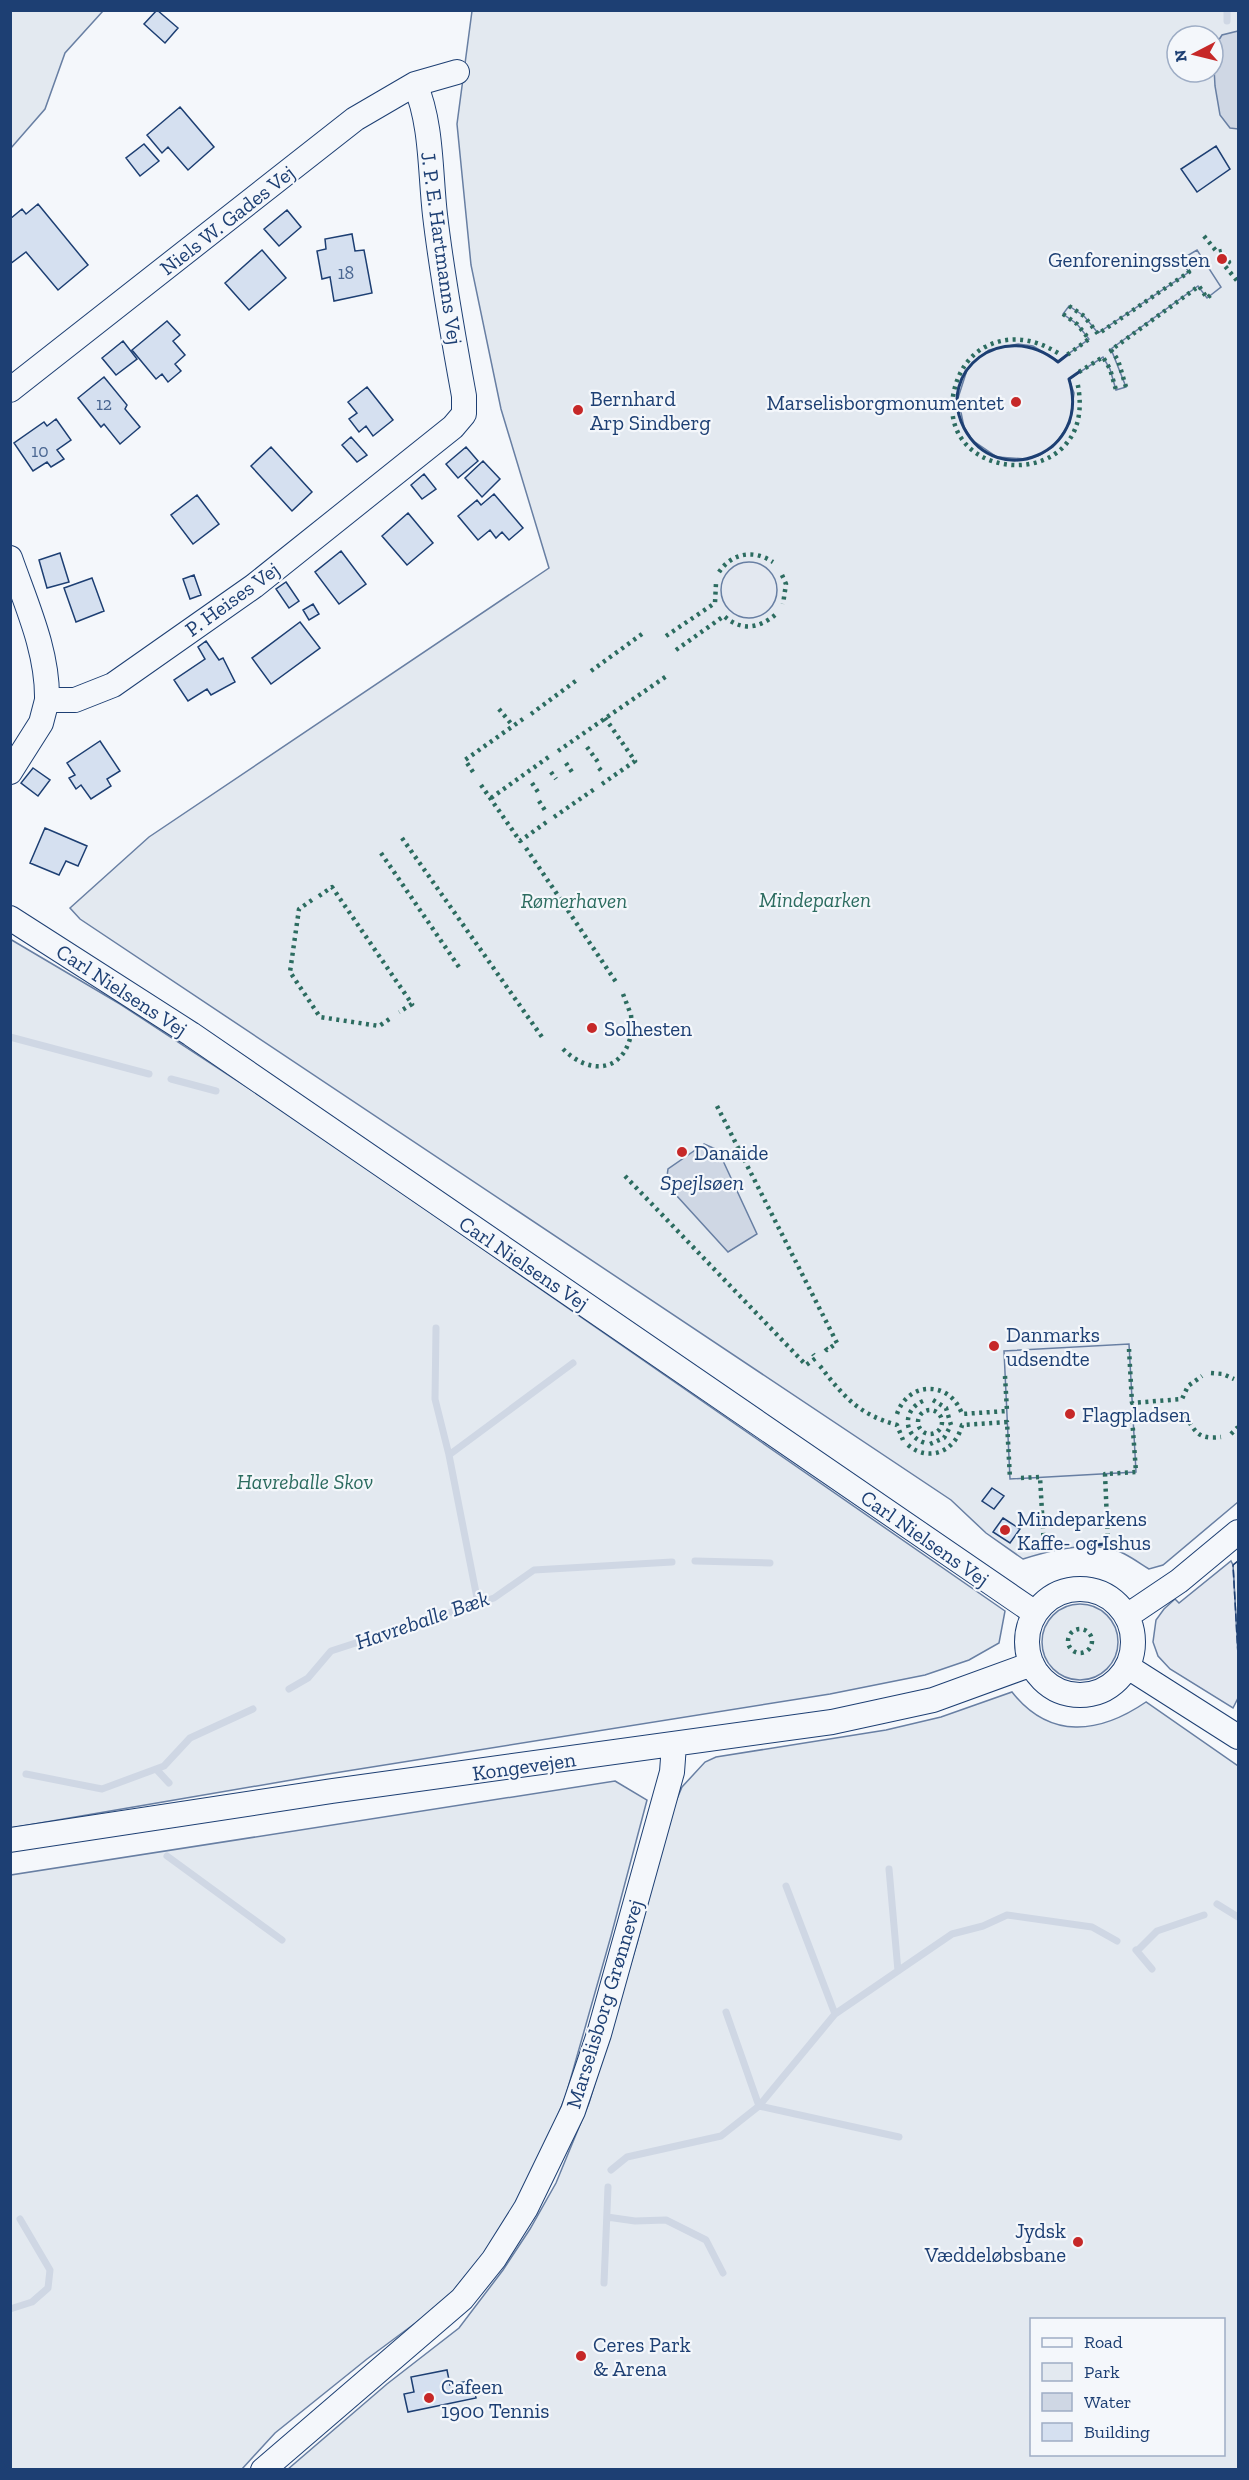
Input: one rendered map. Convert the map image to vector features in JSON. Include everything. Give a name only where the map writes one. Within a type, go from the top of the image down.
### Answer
[{"type":"street","name":"Niels W. Gades Vej","points":[[10,390],[355,119],[415,84],[457,72]]},
{"type":"street","name":"J. P. E. Hartmanns Vej","points":[[415,84],[422,101],[426,126],[435,217],[464,396],[464,414]]},
{"type":"street","name":"P. Heises Vej","points":[[47,700],[75,700],[113,685],[254,586],[444,434],[464,414]]},
{"type":"street","points":[[10,558],[42,653],[47,676],[47,700],[41,723],[10,772]]},
{"type":"street","name":"Carl Nielsens Vej","points":[[10,918],[201,1041],[1035,1613]]},
{"type":"street","points":[[1127,1616],[1179,1581],[1239,1532]]},
{"type":"street","points":[[1079,1588],[1107,1595],[1127,1616],[1133,1631],[1133,1647],[1128,1667],[1107,1688],[1078,1695],[1064,1693],[1039,1677],[1032,1664],[1027,1638],[1035,1613],[1048,1599],[1060,1592],[1079,1588]]},
{"type":"street","name":"Kongevejen","points":[[10,1840],[332,1791],[674,1745],[881,1713],[944,1697],[1032,1664]]},
{"type":"street","points":[[1128,1667],[1239,1737]]},
{"type":"street","name":"Marselisborg Grønnevej","points":[[263,2469],[462,2299],[494,2259],[526,2208],[573,2111],[599,2034],[672,1772],[674,1745]]},
{"type":"green space","points":[[11,10],[103,11],[65,53],[45,109],[11,148]]},
{"type":"green space","name":"Mindeparken","points":[[472,11],[1238,11],[1238,1502],[1163,1565],[1149,1569],[1118,1551],[1086,1546],[1043,1553],[1023,1559],[986,1533],[951,1500],[80,919],[70,908],[149,837],[549,568],[501,409],[471,265],[457,124]]},
{"type":"green space","name":"Havreballe Skov","points":[[10,939],[120,1004],[288,1114],[1005,1611],[999,1643],[969,1660],[925,1675],[830,1694],[303,1778],[11,1828]]},
{"type":"green space","points":[[1238,1561],[1238,1655],[1233,1565]]},
{"type":"green space","points":[[1088,1604],[1101,1610],[1112,1621],[1118,1634],[1116,1657],[1101,1674],[1088,1680],[1072,1680],[1059,1674],[1044,1657],[1042,1634],[1048,1621],[1065,1606]]},
{"type":"green space","points":[[1012,1692],[1027,1708],[1042,1718],[1059,1725],[1076,1727],[1093,1726],[1111,1721],[1146,1702],[1238,1766],[1238,2469],[287,2470],[387,2384],[459,2328],[503,2270],[530,2229],[556,2183],[589,2103],[637,1943],[671,1813],[682,1787],[705,1762],[716,1757],[886,1730],[941,1717]]},
{"type":"green space","points":[[615,1781],[647,1800],[566,2095],[534,2174],[483,2255],[445,2301],[367,2359],[275,2433],[242,2469],[11,2470],[11,1875]]},
{"type":"shaded area","points":[[1197,250],[1221,287],[1207,298],[1198,286],[1111,349],[1126,387],[1116,390],[1110,369],[1103,357],[1069,379],[1074,393],[1070,423],[1053,447],[1040,455],[1026,459],[997,457],[972,440],[964,427],[958,398],[967,370],[977,359],[989,350],[1018,344],[1033,346],[1058,361],[1089,339],[1077,324],[1063,314],[1069,306],[1084,316],[1098,333],[1189,272],[1180,260]]},
{"type":"shaded area","points":[[749,562],[760,564],[769,570],[775,579],[777,590],[775,601],[769,610],[760,616],[749,618],[738,616],[729,610],[723,601],[721,590],[723,579],[729,570],[738,564]]},
{"type":"shaded area","name":"Flagpladsen","points":[[1129,1344],[1136,1472],[1010,1479],[1004,1351]]},
{"type":"shaded area","points":[[1231,1561],[1238,1655],[1238,1698],[1233,1708],[1170,1669],[1158,1656],[1153,1642],[1156,1620],[1164,1609],[1175,1599],[1179,1603]]},
{"type":"water","points":[[1238,31],[1238,129],[1230,128],[1220,115],[1215,86],[1215,84],[1225,84],[1225,34]]},
{"type":"water","name":"Spejlsøen","points":[[704,1144],[718,1150],[757,1234],[728,1252],[666,1184],[668,1169]]},
{"type":"building","points":[[157,10],[178,28],[165,43],[144,24]]},
{"type":"building","points":[[180,107],[214,147],[188,170],[168,147],[162,153],[147,135]]},
{"type":"building","points":[[144,144],[159,161],[140,176],[126,158]]},
{"type":"building","points":[[1216,146],[1230,169],[1197,192],[1181,169]]},
{"type":"building","points":[[38,204],[88,265],[58,290],[26,252],[10,264],[10,219],[22,209],[26,214]]},
{"type":"building","points":[[287,210],[301,227],[279,246],[264,229]]},
{"type":"building","points":[[352,234],[355,251],[364,250],[372,293],[334,301],[330,277],[322,279],[317,251],[326,249],[325,239]]},
{"type":"building","points":[[262,250],[286,278],[249,310],[225,283]]},
{"type":"building","points":[[167,321],[180,335],[173,341],[185,355],[175,364],[181,371],[168,382],[162,374],[156,379],[132,350]]},
{"type":"building","points":[[123,341],[137,359],[116,375],[102,358]]},
{"type":"building","points":[[104,377],[127,405],[125,409],[140,427],[120,444],[104,424],[101,427],[78,398]]},
{"type":"building","points":[[367,387],[393,420],[373,436],[366,426],[359,432],[349,419],[357,413],[348,402]]},
{"type":"building","points":[[56,419],[71,440],[57,450],[64,459],[51,467],[47,462],[33,471],[14,443],[44,422],[47,426]]},
{"type":"building","points":[[351,437],[367,455],[357,462],[342,445]]},
{"type":"building","points":[[271,447],[312,492],[292,511],[251,466]]},
{"type":"building","points":[[466,447],[478,461],[458,478],[446,464]]},
{"type":"building","points":[[483,461],[500,479],[482,497],[465,478]]},
{"type":"building","points":[[424,474],[436,489],[422,499],[411,485]]},
{"type":"building","points":[[494,494],[523,528],[509,540],[502,532],[496,538],[490,530],[478,540],[458,516],[477,500],[481,505]]},
{"type":"building","points":[[197,495],[219,524],[193,544],[171,515]]},
{"type":"building","points":[[408,513],[433,543],[407,565],[382,536]]},
{"type":"building","points":[[341,551],[366,584],[339,604],[315,572]]},
{"type":"building","points":[[60,553],[69,582],[47,588],[39,560]]},
{"type":"building","points":[[194,575],[201,595],[190,599],[183,579]]},
{"type":"building","points":[[92,578],[104,611],[76,622],[64,588]]},
{"type":"building","points":[[286,582],[299,601],[289,608],[276,589]]},
{"type":"building","points":[[313,604],[319,614],[309,620],[303,610]]},
{"type":"building","points":[[300,622],[320,648],[271,684],[252,658]]},
{"type":"building","points":[[206,641],[219,660],[223,658],[235,682],[211,695],[207,689],[188,701],[174,680],[205,659],[198,647]]},
{"type":"building","points":[[100,741],[120,771],[107,779],[111,786],[91,799],[81,785],[76,789],[69,778],[75,775],[67,763]]},
{"type":"building","points":[[33,768],[50,780],[38,796],[21,783]]},
{"type":"building","points":[[45,828],[87,846],[78,866],[66,861],[59,875],[30,863]]},
{"type":"building","points":[[992,1488],[1004,1496],[994,1509],[982,1501]]},
{"type":"building","points":[[1003,1518],[1020,1529],[1010,1543],[993,1532]]},
{"type":"building","points":[[447,2370],[450,2385],[473,2380],[476,2398],[408,2412],[404,2394],[414,2392],[411,2377]]},
{"type":"waterway","points":[[1227,10],[1227,21]]},
{"type":"waterway","points":[[10,1037],[149,1074]]},
{"type":"waterway","points":[[171,1079],[216,1091]]},
{"type":"waterway","points":[[436,1328],[435,1399],[449,1455]]},
{"type":"waterway","points":[[478,1603],[449,1455],[573,1363]]},
{"type":"waterway","name":"Havreballe Bæk","points":[[695,1561],[770,1563]]},
{"type":"waterway","name":"Havreballe Bæk","points":[[289,1689],[308,1678],[331,1651],[494,1598],[534,1570],[672,1562]]},
{"type":"waterway","points":[[26,1774],[102,1789],[164,1766],[190,1738],[253,1709]]},
{"type":"waterway","points":[[156,1769],[169,1783]]},
{"type":"waterway","points":[[167,1856],[282,1940]]},
{"type":"waterway","points":[[889,1869],[898,1971]]},
{"type":"waterway","points":[[786,1886],[835,2014]]},
{"type":"waterway","points":[[1217,1904],[1238,1917]]},
{"type":"waterway","points":[[611,2170],[627,2157],[721,2136],[759,2106],[835,2014],[952,1934],[983,1926],[1007,1915],[1092,1927],[1117,1941]]},
{"type":"waterway","points":[[1137,1951],[1157,1931],[1204,1915]]},
{"type":"waterway","points":[[1136,1950],[1152,1969]]},
{"type":"waterway","points":[[726,2012],[759,2106],[899,2137]]},
{"type":"waterway","points":[[604,2283],[608,2187]]},
{"type":"waterway","points":[[607,2217],[635,2221],[666,2220],[706,2240],[723,2273]]},
{"type":"waterway","points":[[10,2309],[32,2302],[48,2288],[50,2270],[20,2219]]},
{"type":"hedge","points":[[1204,236],[1217,252],[1222,251],[1229,262],[1225,266],[1238,282]]},
{"type":"hedge","points":[[1069,306],[1084,316],[1098,334],[1189,272],[1180,260],[1186,256]]},
{"type":"hedge","points":[[1126,387],[1118,360],[1111,350],[1199,286],[1207,298],[1213,293]]},
{"type":"hedge","points":[[1063,314],[1077,324],[1089,339],[1067,355]]},
{"type":"hedge","points":[[1058,353],[1040,344],[1013,339],[985,347],[969,360],[958,378],[954,391],[954,423],[968,446],[991,461],[1017,465],[1044,460],[1066,444],[1078,418],[1077,381]]},
{"type":"hedge","points":[[1079,372],[1103,357],[1110,369],[1116,390]]},
{"type":"hedge","points":[[719,572],[730,561],[743,555],[758,555],[773,562]]},
{"type":"hedge","points":[[782,575],[786,584],[783,604]]},
{"type":"hedge","points":[[666,636],[715,603],[716,583]]},
{"type":"hedge","points":[[676,650],[724,616],[737,624],[750,626],[769,620],[775,615]]},
{"type":"hedge","points":[[591,671],[642,634]]},
{"type":"hedge","points":[[558,751],[668,675]]},
{"type":"hedge","points":[[531,714],[577,680]]},
{"type":"hedge","points":[[499,709],[513,726]]},
{"type":"hedge","points":[[602,784],[635,761],[605,718]]},
{"type":"hedge","points":[[473,772],[465,760],[523,719]]},
{"type":"hedge","points":[[587,747],[598,762]]},
{"type":"hedge","points":[[491,798],[550,756]]},
{"type":"hedge","points":[[566,763],[572,772]]},
{"type":"hedge","points":[[599,768],[603,773]]},
{"type":"hedge","points":[[551,772],[556,779]]},
{"type":"hedge","points":[[532,783],[540,795]]},
{"type":"hedge","points":[[481,785],[520,841],[548,821]]},
{"type":"hedge","points":[[554,817],[596,788]]},
{"type":"hedge","points":[[539,801],[546,812]]},
{"type":"hedge","points":[[402,838],[542,1037]]},
{"type":"hedge","points":[[526,848],[618,985]]},
{"type":"hedge","points":[[381,853],[461,970]]},
{"type":"hedge","points":[[319,896],[332,887],[412,1004],[399,1012]]},
{"type":"hedge","points":[[312,900],[299,909],[290,972],[320,1017],[379,1026],[391,1018]]},
{"type":"hedge","points":[[623,994],[631,1015],[632,1027]]},
{"type":"hedge","points":[[563,1049],[583,1063],[603,1066],[620,1057],[627,1048],[631,1035]]},
{"type":"hedge","points":[[717,1106],[837,1343],[827,1350],[824,1346]]},
{"type":"hedge","points":[[625,1176],[806,1365],[816,1358],[813,1354]]},
{"type":"hedge","points":[[1129,1349],[1132,1403],[1182,1399],[1188,1386],[1202,1376]]},
{"type":"hedge","points":[[820,1366],[837,1387],[862,1410],[883,1421],[897,1425],[903,1440]]},
{"type":"hedge","points":[[1211,1373],[1223,1374],[1234,1379]]},
{"type":"hedge","points":[[897,1414],[902,1403],[910,1395],[929,1389],[939,1390],[948,1395],[962,1414],[1007,1411],[1005,1376]]},
{"type":"hedge","points":[[930,1444],[944,1438],[951,1425],[946,1408],[933,1400]]},
{"type":"hedge","points":[[923,1401],[911,1410],[908,1423],[912,1435],[925,1443]]},
{"type":"hedge","points":[[930,1410],[935,1411],[941,1417],[942,1422],[941,1427],[935,1433],[930,1434],[925,1433],[919,1427],[918,1422],[919,1417],[925,1411],[930,1410]]},
{"type":"hedge","points":[[1108,1544],[1105,1474],[1136,1472],[1132,1417],[1180,1413],[1199,1434],[1211,1438],[1221,1437]]},
{"type":"hedge","points":[[908,1445],[924,1453],[941,1452],[954,1442],[962,1425],[1007,1422],[1010,1479]]},
{"type":"hedge","points":[[1231,1434],[1238,1427]]},
{"type":"hedge","points":[[1021,1478],[1040,1477],[1044,1547]]},
{"type":"hedge","points":[[1075,1629],[1085,1629],[1092,1636],[1092,1641],[1092,1646],[1085,1653],[1075,1653],[1068,1646],[1068,1636],[1075,1629]]},
{"type":"fence","points":[[10,1525],[10,1530]]},
{"type":"fence","points":[[1238,1561],[1233,1565],[1238,1655]]},
{"type":"wall","points":[[1067,355],[1058,362],[1037,350],[1016,346],[996,349],[980,357],[966,370],[959,387],[957,407],[964,428],[979,447],[998,457],[1018,460],[1038,455],[1055,444],[1067,427],[1072,405],[1069,379],[1079,372]]},
{"type":"wall","points":[[1088,1545],[1108,1544]]},
{"type":"wall","points":[[1044,1547],[1064,1546]]},
{"type":"place","name":"Genforeningssten","points":[[1222,259]]},
{"type":"place","name":"Marselisborgmonumentet","points":[[1016,402]]},
{"type":"place","name":"Bernhard Arp Sindberg","points":[[578,410]]},
{"type":"place","name":"Solhesten","points":[[592,1028]]},
{"type":"place","name":"Danaide","points":[[682,1152]]},
{"type":"place","name":"Danmarks udsendte","points":[[994,1346]]},
{"type":"place","name":"Flagpladsen","points":[[1070,1414]]},
{"type":"place","name":"Mindeparkens Kaffe- og Ishus","points":[[1005,1530]]},
{"type":"place","name":"Jydsk Væddeløbsbane","points":[[1078,2242]]},
{"type":"place","name":"Ceres Park & Arena","points":[[581,2356]]},
{"type":"place","name":"Cafeen 1900 Tennis","points":[[429,2398]]},
{"type":"park label","name":"Rømerhaven","points":[[574,900]]}]
